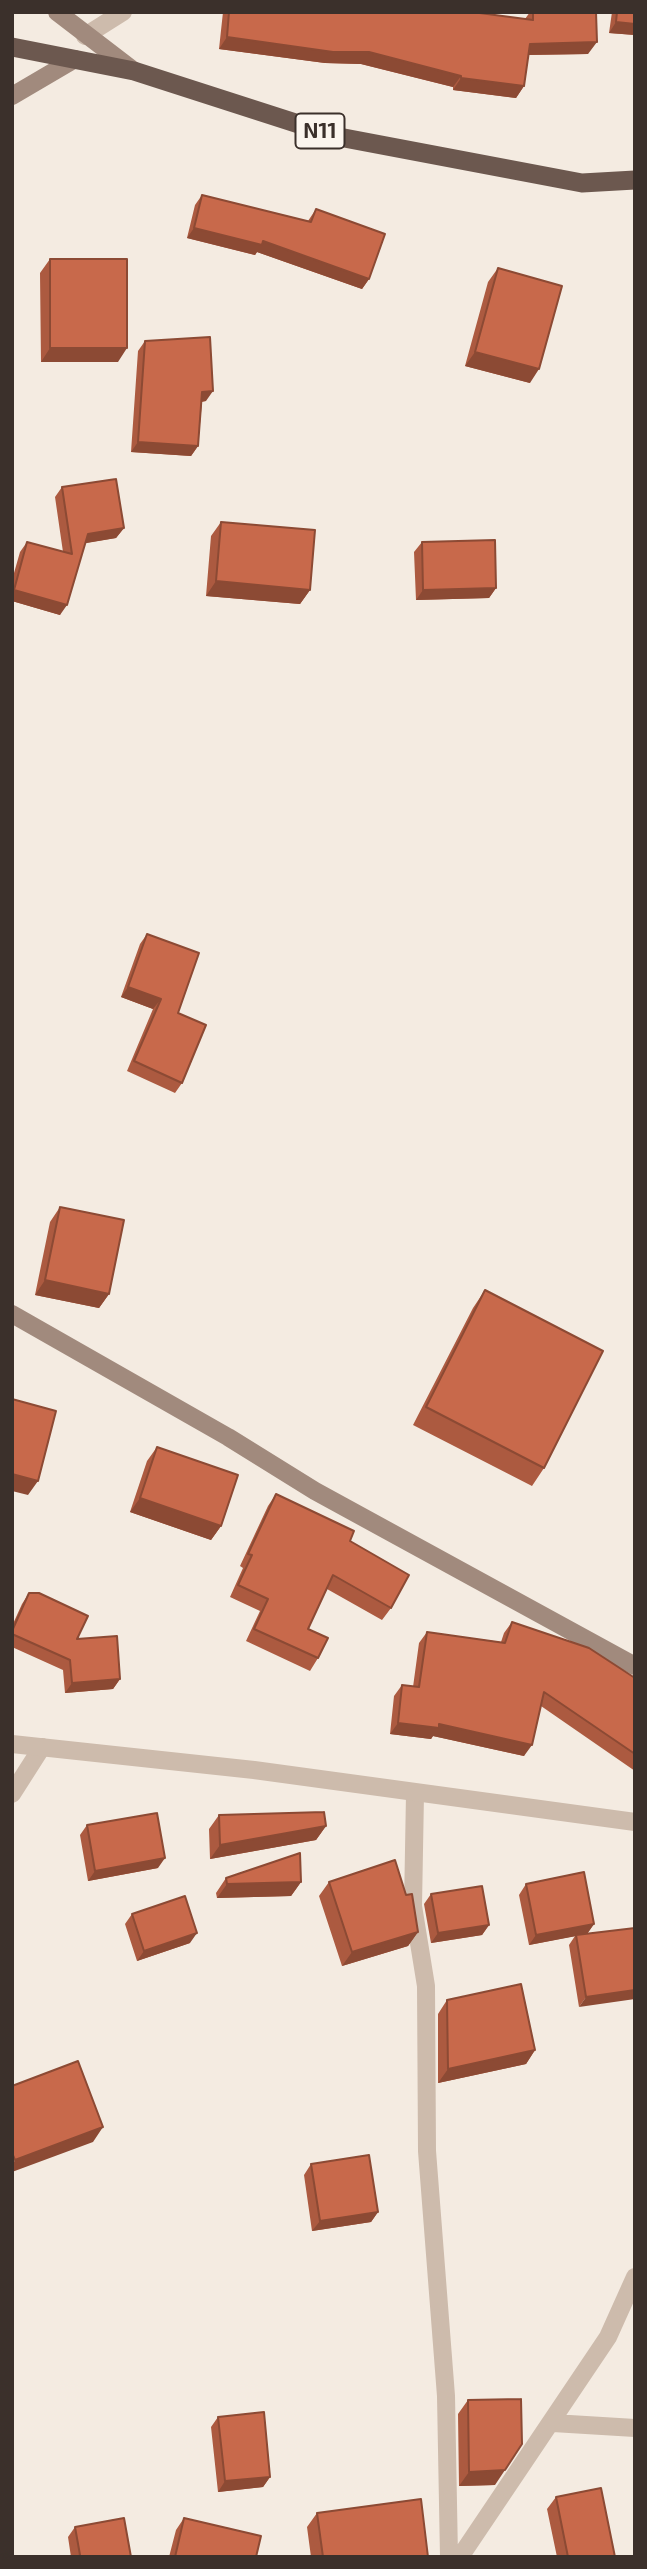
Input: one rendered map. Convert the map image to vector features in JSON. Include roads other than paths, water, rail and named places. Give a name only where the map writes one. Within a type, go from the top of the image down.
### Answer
[{"type":"highway","name":"N11","points":[[12,47],[134,71],[339,137],[582,183],[635,180]]},
{"type":"main road","points":[[57,12],[134,71]]},
{"type":"main road","points":[[12,96],[75,59]]},
{"type":"main road","points":[[12,1314],[228,1437],[315,1491],[635,1666]]},
{"type":"street","points":[[85,36],[123,12]]},
{"type":"street","points":[[12,1744],[254,1770],[635,1822]]},
{"type":"street","points":[[12,1794],[42,1747]]},
{"type":"street","points":[[415,1794],[413,1906],[426,1986],[427,2151],[446,2396],[449,2557]]},
{"type":"street","points":[[460,2557],[553,2423],[608,2337],[635,2277]]},
{"type":"street","points":[[553,2423],[635,2428]]}]
